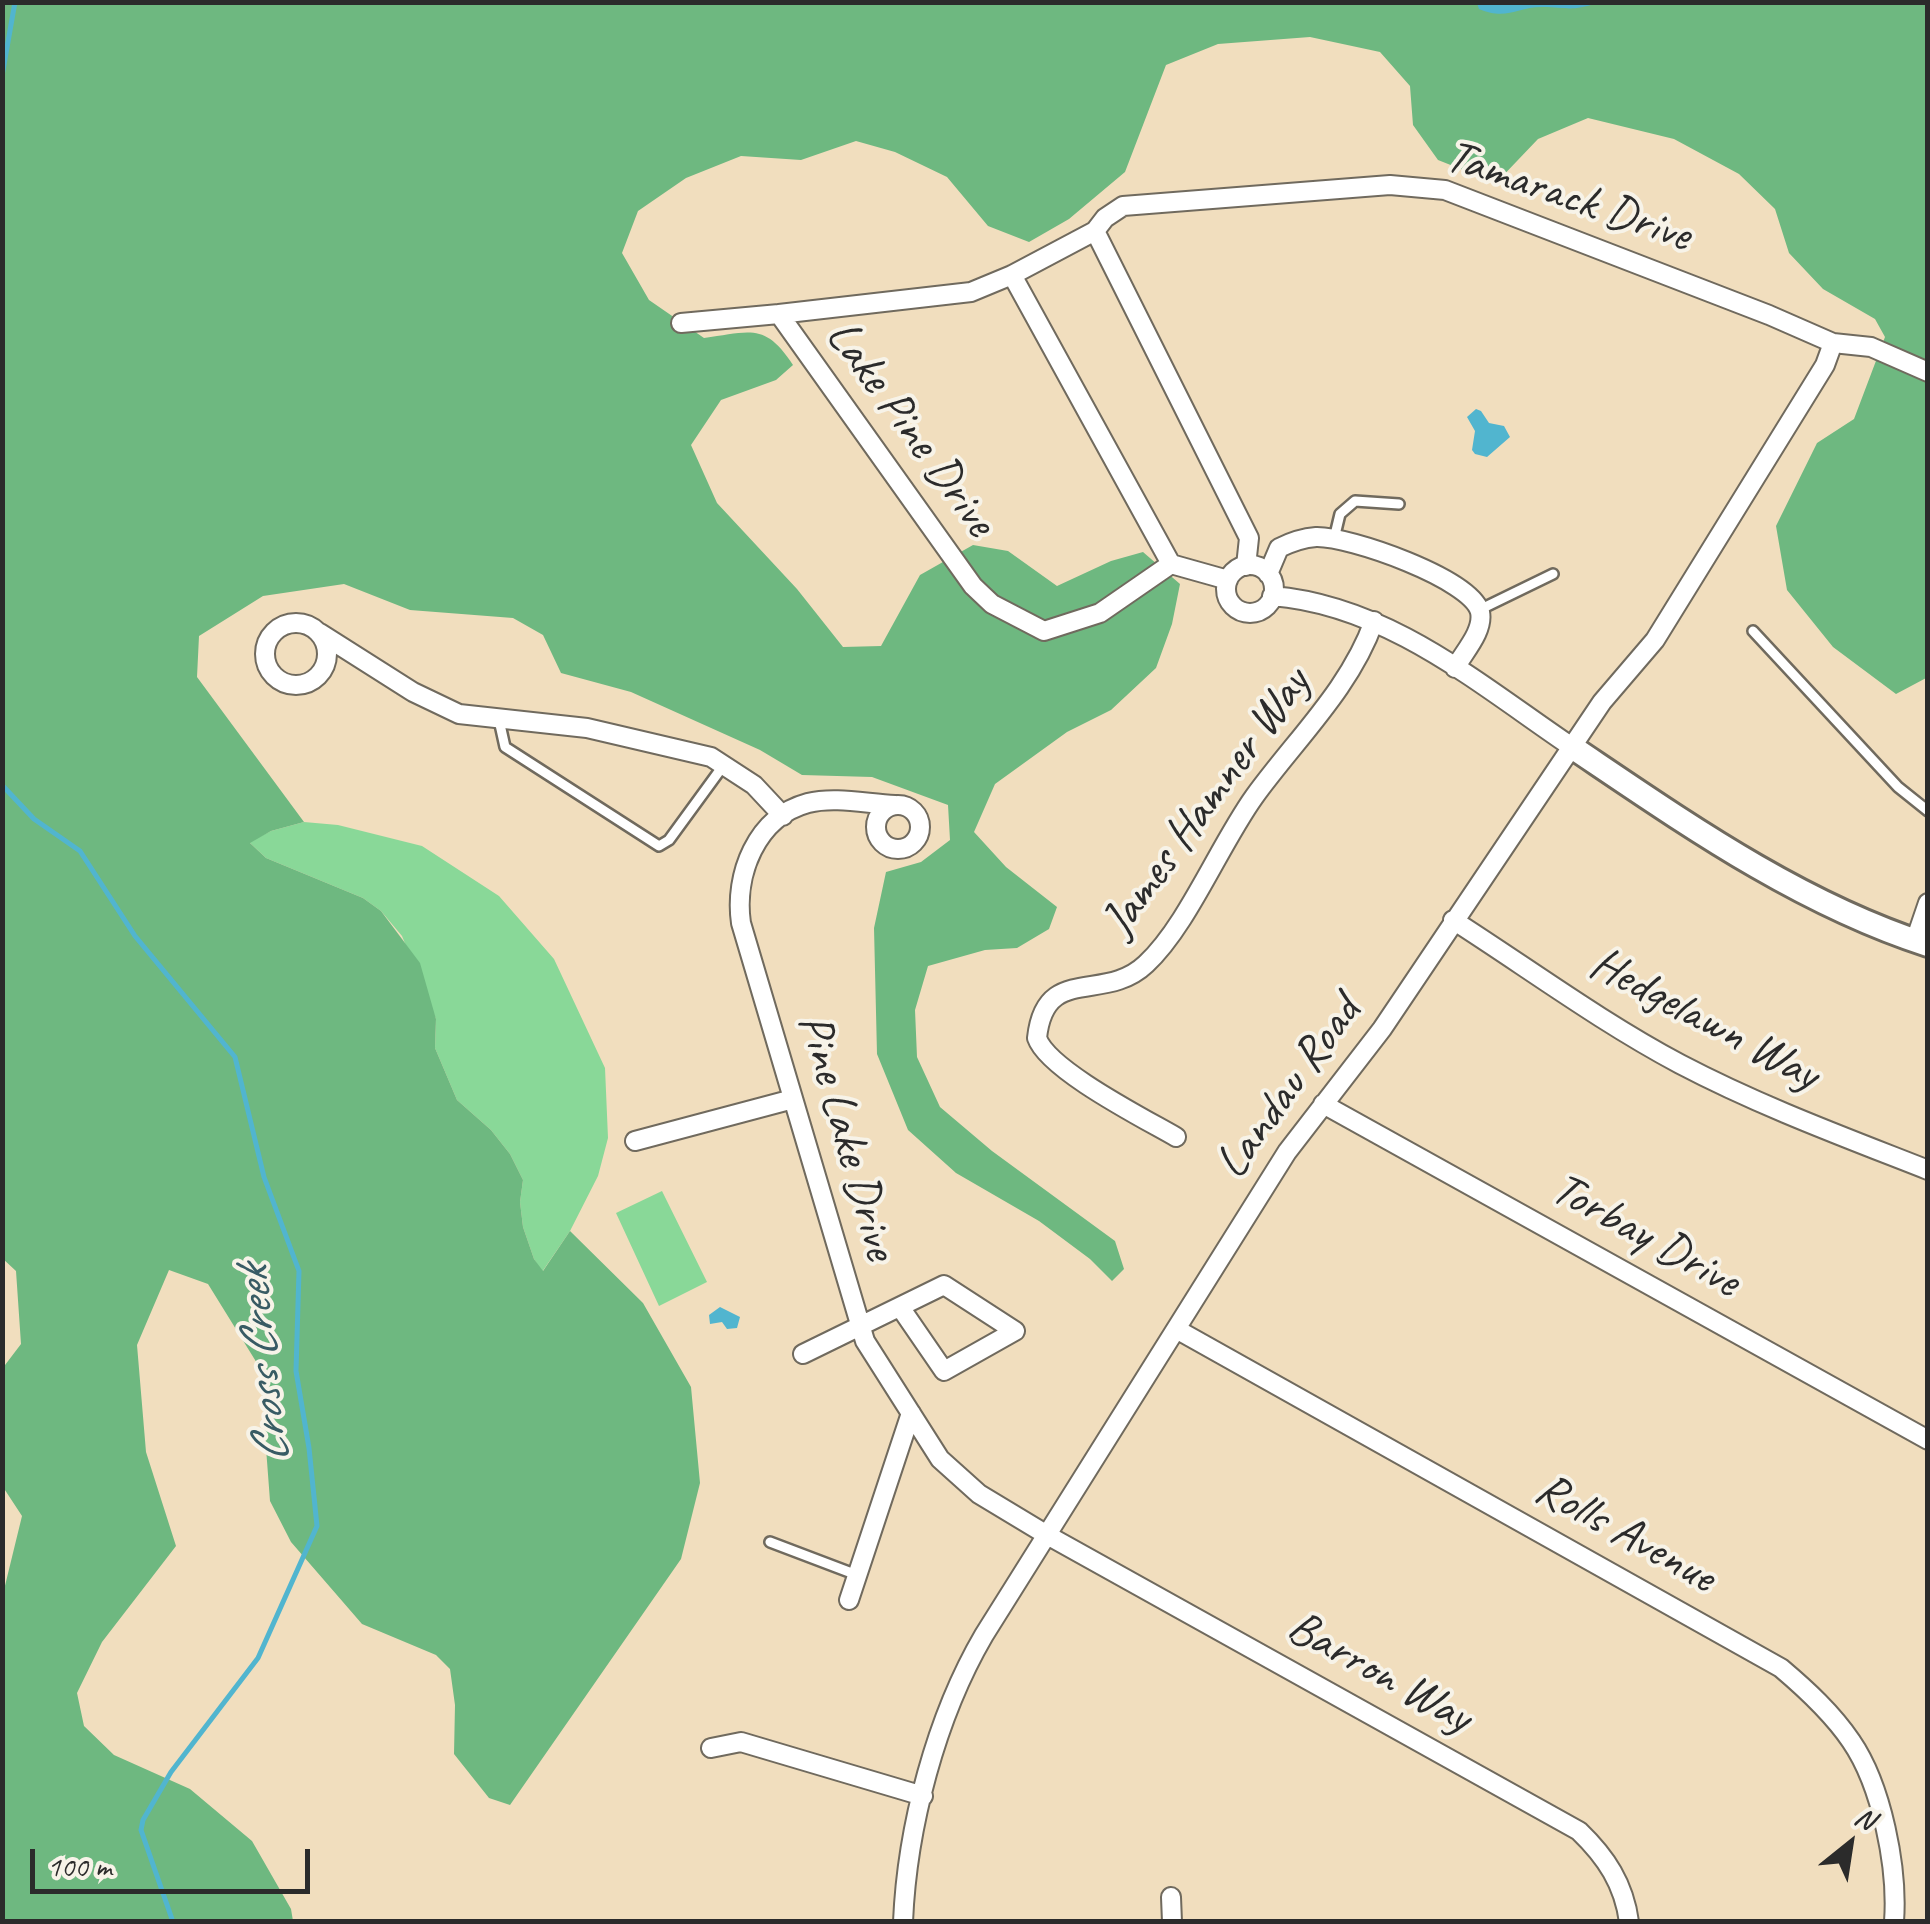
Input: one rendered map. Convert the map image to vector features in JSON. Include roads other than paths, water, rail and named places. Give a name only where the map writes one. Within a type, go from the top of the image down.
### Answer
[{"type":"street","name":"Tamarack Drive","points":[[1096,231],[1104,218],[1122,206],[1390,184],[1445,190],[1833,343]]},
{"type":"street","name":"Lake Pine Drive","points":[[1096,231],[971,292],[779,314],[973,586],[992,604],[1044,630],[1057,628],[1100,613],[1172,564]]},
{"type":"street","points":[[1096,231],[1249,538],[1246,566]]},
{"type":"street","points":[[1012,275],[1172,564],[1228,580]]},
{"type":"street","points":[[681,323],[779,314]]},
{"type":"street","points":[[1833,343],[1871,347],[1928,372]]},
{"type":"street","name":"Landau Road","points":[[903,1922],[909,1861],[923,1796],[960,1676],[1287,1152],[1382,1030],[1602,702],[1654,640],[1826,364],[1833,343]]},
{"type":"street","points":[[1268,574],[1279,548],[1316,537],[1365,545],[1406,562],[1464,591],[1479,610],[1480,624],[1456,668]]},
{"type":"street","points":[[1254,566],[1268,574],[1272,596],[1264,609],[1242,612],[1227,595],[1232,573],[1254,566]]},
{"type":"street","points":[[1272,596],[1336,606],[1402,634],[1754,866],[1866,922],[1921,943],[1928,903]]},
{"type":"street","name":"James Hamner Way","points":[[1176,1137],[1088,1085],[1046,1054],[1037,1038],[1045,1008],[1050,998],[1060,992],[1119,981],[1146,964],[1168,939],[1253,798],[1348,676],[1374,621]]},
{"type":"street","points":[[320,633],[438,707],[458,714],[604,732],[711,757],[754,785],[784,816],[810,802],[895,806]]},
{"type":"street","name":"Pine Lake Drive","points":[[784,816],[768,829],[742,870],[738,902],[741,923],[865,1341],[940,1460],[953,1474],[1047,1535]]},
{"type":"street","name":"Hedgelawn Way","points":[[1453,920],[1606,1020],[1680,1063],[1762,1103],[1928,1170]]},
{"type":"street","points":[[635,1141],[792,1098]]},
{"type":"street","name":"Torbay Drive","points":[[1323,1104],[1928,1440]]},
{"type":"street","points":[[803,1354],[944,1285],[1015,1332],[944,1371],[900,1308]]},
{"type":"street","name":"Rolls Avenue","points":[[1176,1329],[1781,1668],[1828,1712],[1854,1744],[1885,1828],[1892,1866],[1894,1922]]},
{"type":"street","points":[[849,1600],[911,1413]]},
{"type":"street","name":"Barron Way","points":[[1047,1535],[1578,1831],[1598,1849],[1612,1870],[1623,1892],[1629,1922]]},
{"type":"street","points":[[710,1748],[740,1742],[923,1796]]},
{"type":"street","points":[[1171,1898],[1172,1922]]},
{"type":"lane","points":[[1334,539],[1340,514],[1355,501],[1399,504]]},
{"type":"lane","points":[[1479,610],[1553,574]]},
{"type":"lane","points":[[1753,631],[1898,787],[1928,811]]},
{"type":"lane","points":[[498,718],[505,747],[659,846],[669,840],[724,766]]},
{"type":"lane","points":[[770,1542],[857,1576]]},
{"type":"water","points":[[1477,2],[1597,3],[1497,14],[1479,9]]},
{"type":"water","points":[[1476,409],[1489,423],[1504,426],[1510,437],[1487,457],[1472,450],[1475,431],[1467,417]]},
{"type":"water","points":[[720,1307],[740,1317],[737,1328],[727,1329],[722,1322],[710,1324],[709,1315]]},
{"type":"waterway","name":"Cross Creek","points":[[2,76],[15,2]]},
{"type":"waterway","name":"Cross Creek","points":[[2,785],[34,819],[80,851],[135,936],[235,1057],[264,1177],[299,1271],[296,1371],[317,1526],[258,1658],[171,1772],[143,1820],[141,1830],[173,1922]]}]
